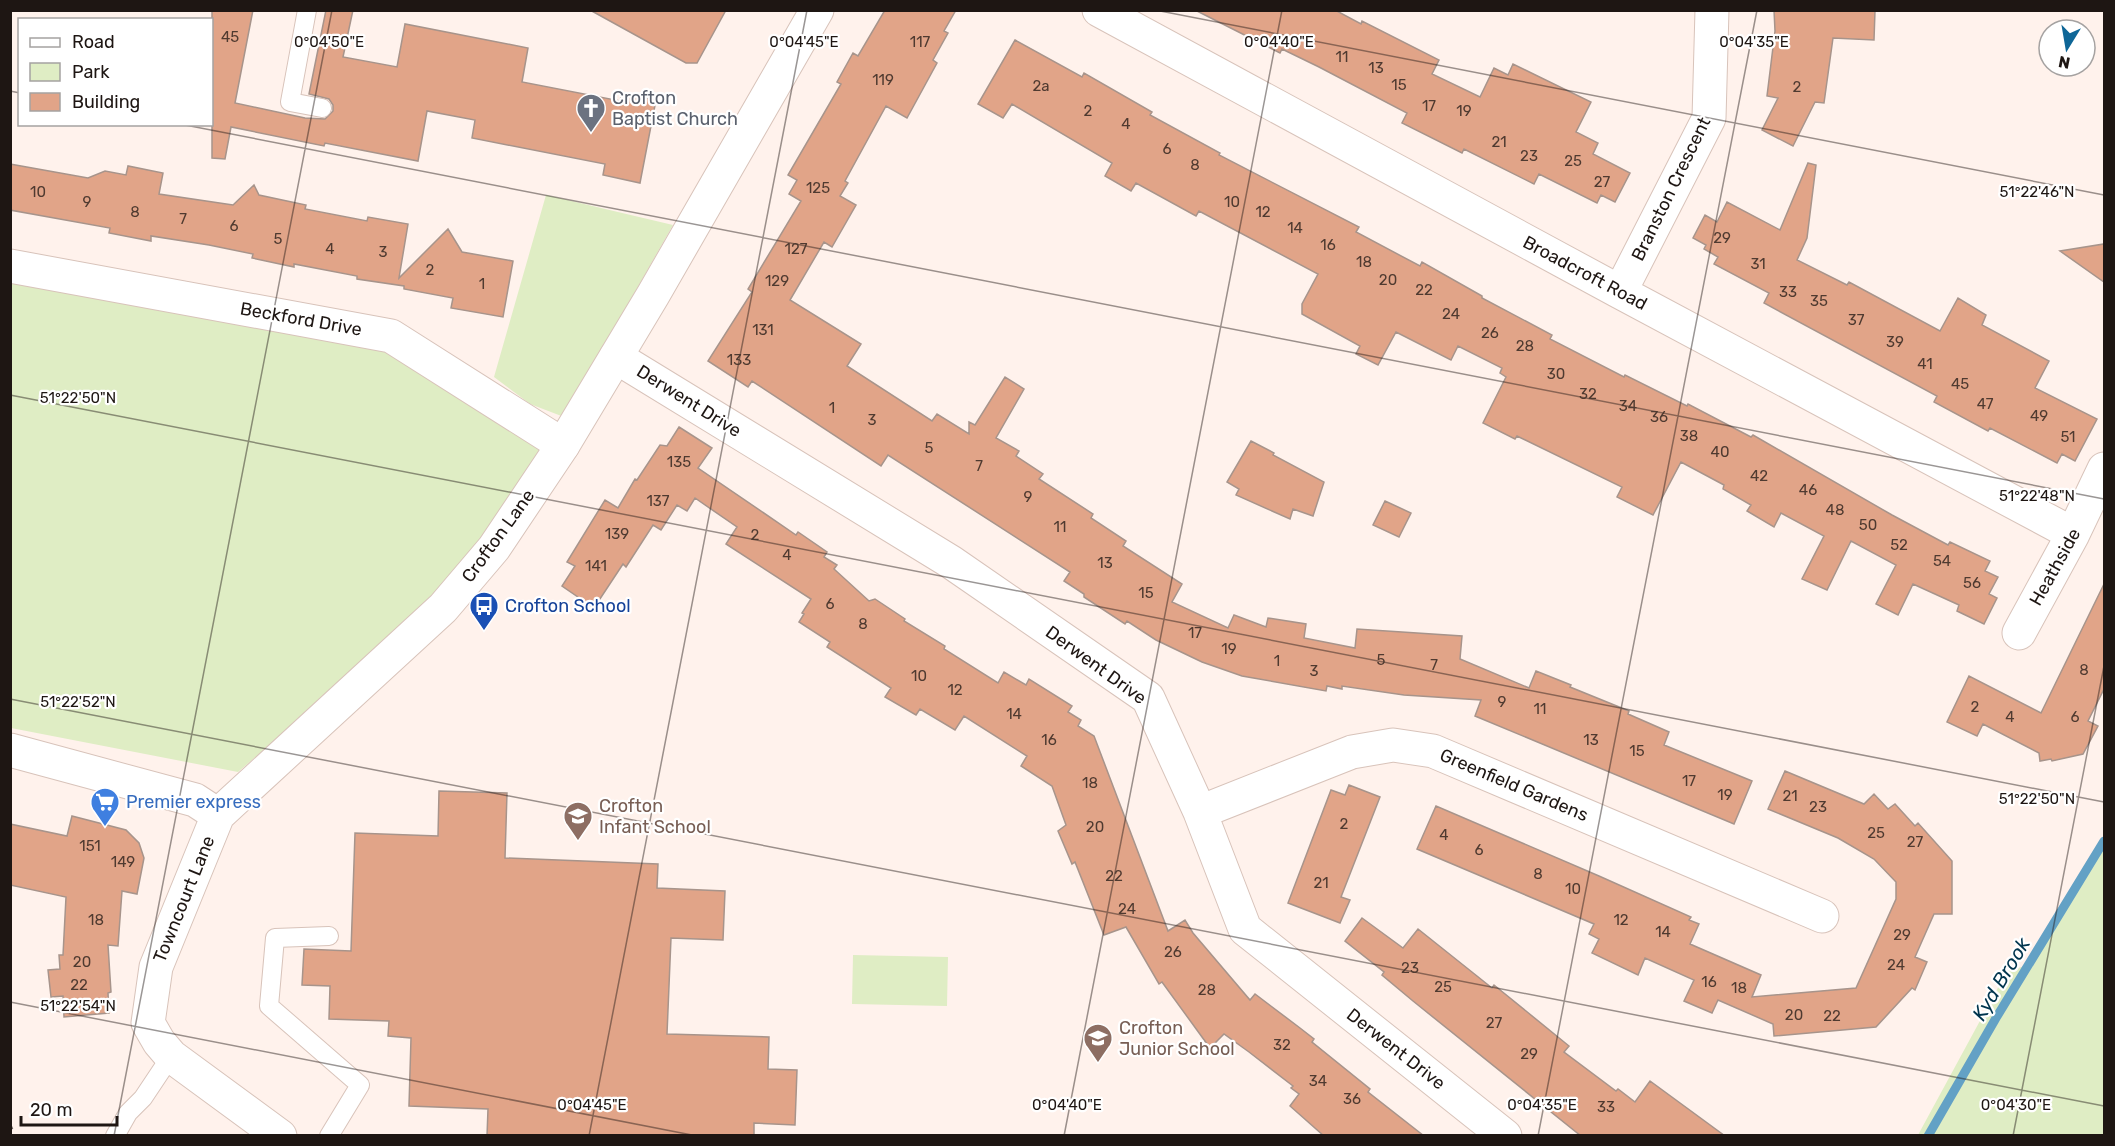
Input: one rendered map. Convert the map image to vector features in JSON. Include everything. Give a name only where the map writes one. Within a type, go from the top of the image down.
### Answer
[{"type":"street","name":"Crofton Lane","points":[[218,815],[443,608],[494,548],[563,445],[616,357],[817,10]]},
{"type":"street","name":"Broadcroft Road","points":[[1099,10],[2073,534]]},
{"type":"street","name":"Branston Crescent","points":[[1620,292],[1709,118],[1712,10]]},
{"type":"street","name":"Beckford Drive","points":[[10,266],[391,336],[563,445]]},
{"type":"street","name":"Derwent Drive","points":[[616,357],[951,562],[1148,698],[1200,812],[1245,929],[1505,1136]]},
{"type":"street","name":"Heathside","points":[[2019,633],[2073,534],[2104,469]]},
{"type":"street","name":"Greenfield Gardens","points":[[1200,812],[1352,752],[1394,745],[1433,751],[1822,916]]},
{"type":"street","points":[[10,750],[195,800],[218,815]]},
{"type":"street","name":"Towncourt Lane","points":[[218,815],[156,967],[147,1023],[171,1056],[280,1136]]},
{"type":"lane","points":[[307,10],[290,102],[322,108]]},
{"type":"lane","points":[[329,936],[276,938],[269,1006],[360,1085],[329,1136]]},
{"type":"lane","points":[[115,1136],[128,1113],[143,1098],[171,1056]]},
{"type":"green space","points":[[546,195],[673,225],[564,417],[530,404],[494,377]]},
{"type":"green space","points":[[10,282],[384,349],[547,449],[474,569],[238,772],[11,728]]},
{"type":"green space","points":[[2104,840],[2104,1135],[1918,1135],[2007,971],[2029,965]]},
{"type":"green space","points":[[853,955],[948,957],[947,1006],[852,1004]]},
{"type":"building","points":[[212,10],[253,10],[235,103],[305,118],[325,119],[333,111],[333,105],[329,99],[309,94],[326,10],[353,10],[343,57],[397,67],[405,24],[528,48],[522,82],[620,101],[622,93],[656,100],[640,183],[603,175],[605,164],[472,138],[475,120],[427,111],[418,161],[325,143],[324,146],[231,127],[225,159],[212,158]]},
{"type":"building","points":[[590,10],[726,10],[697,63],[686,63]]},
{"type":"building","points":[[885,10],[956,10],[944,31],[948,33],[933,60],[937,63],[907,118],[886,106],[845,181],[848,183],[840,196],[856,205],[832,247],[824,242],[790,300],[861,344],[847,366],[932,421],[937,414],[969,434],[969,422],[975,425],[1005,377],[1024,389],[996,438],[1019,451],[1016,456],[1043,474],[1039,479],[1093,514],[1091,518],[1126,541],[1123,546],[1182,584],[1172,602],[1228,628],[1234,615],[1266,627],[1268,618],[1306,624],[1304,638],[1355,648],[1357,629],[1462,636],[1460,659],[1529,688],[1536,671],[1571,685],[1570,687],[1629,711],[1628,714],[1669,732],[1664,745],[1752,781],[1734,824],[1475,716],[1481,700],[1404,695],[1342,686],[1342,689],[1327,686],[1326,691],[1242,676],[1202,662],[1156,640],[1127,621],[1125,624],[1084,597],[1084,594],[1064,581],[1070,572],[888,455],[881,466],[752,381],[748,387],[708,361],[752,292],[748,289],[801,201],[789,194],[797,180],[788,175],[841,84],[837,82],[853,53],[858,56]]},
{"type":"building","points":[[1195,10],[1335,10],[1439,60],[1432,74],[1480,97],[1494,68],[1508,75],[1513,64],[1591,102],[1576,132],[1598,143],[1593,154],[1630,173],[1615,202],[1601,195],[1597,203],[1539,174],[1534,184],[1464,149],[1462,153],[1402,123],[1407,113],[1282,49],[1280,53]]},
{"type":"building","points":[[1774,10],[1875,11],[1874,40],[1833,38],[1824,103],[1815,102],[1793,146],[1762,130],[1778,98],[1767,96],[1775,31]]},
{"type":"building","points":[[1015,40],[1082,77],[1084,73],[1152,112],[1150,115],[1220,153],[1219,155],[1359,227],[1356,232],[1420,266],[1422,262],[1482,298],[1552,335],[1550,339],[1624,377],[1625,375],[1687,406],[1688,404],[1751,437],[1753,435],[1948,545],[1950,542],[1990,561],[1985,571],[1998,577],[1989,594],[1997,598],[1984,624],[1957,611],[1959,605],[1913,584],[1898,615],[1876,604],[1896,565],[1851,541],[1827,590],[1802,579],[1824,536],[1781,513],[1774,527],[1747,511],[1751,505],[1723,489],[1724,485],[1681,462],[1653,515],[1617,497],[1622,487],[1517,436],[1515,439],[1483,423],[1506,377],[1500,373],[1502,368],[1458,346],[1451,360],[1396,332],[1378,365],[1356,354],[1360,346],[1302,314],[1302,304],[1318,274],[1199,211],[1196,216],[1136,183],[1131,191],[1105,176],[1112,163],[1012,104],[1003,118],[978,104]]},
{"type":"building","points":[[1808,163],[1816,165],[1807,238],[1797,260],[1847,285],[1849,282],[1940,331],[1958,298],[1986,315],[1982,325],[2049,361],[2035,388],[2097,419],[2075,461],[2062,454],[2057,463],[1990,428],[1988,431],[1934,402],[1937,396],[1764,303],[1769,293],[1714,264],[1718,257],[1704,249],[1706,245],[1693,238],[1705,215],[1717,222],[1727,202],[1780,230]]},
{"type":"building","points":[[10,164],[88,178],[105,171],[126,175],[128,166],[163,173],[159,194],[233,205],[254,185],[259,195],[306,205],[305,209],[367,221],[368,217],[408,224],[399,278],[448,229],[462,252],[513,261],[503,317],[451,308],[453,298],[404,289],[404,286],[357,279],[357,276],[294,264],[294,267],[252,258],[253,254],[209,245],[151,236],[151,241],[109,233],[110,228],[10,210]]},
{"type":"building","points":[[2104,244],[2104,282],[2060,251]]},
{"type":"building","points":[[679,427],[712,448],[698,468],[796,535],[798,532],[827,552],[824,557],[837,565],[834,569],[869,601],[875,599],[905,619],[904,621],[945,646],[944,649],[998,683],[1004,672],[1026,685],[1029,679],[1072,706],[1068,712],[1081,720],[1078,726],[1094,736],[1168,931],[1185,920],[1193,933],[1250,1000],[1255,994],[1300,1028],[1314,1039],[1312,1042],[1370,1089],[1368,1092],[1424,1136],[1324,1136],[1290,1106],[1299,1094],[1291,1088],[1293,1086],[1249,1052],[1224,1034],[1210,1048],[1162,982],[1159,984],[1126,927],[1104,935],[1075,862],[1072,864],[1058,831],[1066,825],[1052,786],[1021,766],[1027,756],[964,716],[955,730],[920,709],[916,715],[885,697],[891,688],[827,647],[830,642],[799,622],[811,599],[726,544],[737,527],[695,498],[687,511],[677,505],[661,530],[653,525],[626,567],[623,564],[594,608],[562,586],[575,566],[567,562],[605,500],[618,508],[635,479],[637,480],[660,445],[667,446]]},
{"type":"building","points":[[1251,441],[1324,482],[1313,516],[1293,509],[1290,519],[1236,495],[1239,489],[1227,482]]},
{"type":"building","points":[[1385,501],[1411,513],[1399,537],[1373,525]]},
{"type":"building","points":[[2104,584],[2104,689],[2088,721],[2098,726],[2083,754],[2052,761],[2051,759],[2040,761],[2039,753],[1983,724],[1977,736],[1947,722],[1969,676],[2041,713]]},
{"type":"building","points":[[1785,771],[1864,804],[1874,794],[1888,809],[1895,804],[1915,826],[1918,823],[1952,861],[1952,914],[1934,914],[1915,957],[1927,962],[1915,990],[1912,988],[1876,1027],[1774,1036],[1773,1024],[1718,1000],[1712,1013],[1684,1001],[1694,980],[1645,958],[1638,975],[1592,953],[1599,939],[1589,934],[1594,924],[1417,849],[1436,806],[1691,917],[1689,920],[1699,924],[1690,944],[1761,975],[1752,997],[1856,988],[1896,899],[1896,882],[1874,859],[1838,838],[1768,809]]},
{"type":"building","points":[[1349,785],[1380,797],[1341,897],[1350,900],[1340,923],[1288,903],[1331,790],[1345,795]]},
{"type":"building","points":[[439,791],[507,793],[505,858],[658,864],[657,888],[725,891],[723,940],[671,938],[667,1034],[769,1037],[768,1069],[797,1070],[795,1125],[754,1123],[754,1136],[487,1136],[488,1109],[409,1106],[411,1038],[388,1036],[389,1021],[329,1019],[330,986],[302,985],[304,949],[351,951],[355,833],[438,836]]},
{"type":"building","points":[[72,816],[126,830],[139,843],[144,858],[137,894],[122,891],[118,946],[108,945],[111,992],[108,993],[109,1013],[64,1017],[63,996],[51,997],[48,970],[60,969],[59,955],[63,955],[66,897],[10,885],[10,824],[67,836]]},
{"type":"building","points":[[1362,918],[1403,948],[1418,929],[1492,988],[1494,985],[1569,1046],[1564,1052],[1616,1091],[1618,1089],[1635,1102],[1650,1081],[1725,1136],[1581,1136],[1413,1001],[1382,975],[1384,972],[1345,941]]},
{"type":"waterway","name":"Kyd Brook","points":[[1928,1136],[1996,1018],[2104,841]]},
{"type":"railway","points":[[10,1127],[14,1136]]},
{"type":"place","name":"Crofton Baptist Church","points":[[591,134]]},
{"type":"place","name":"Crofton School","points":[[484,632]]},
{"type":"place","name":"Premier express","points":[[105,828]]},
{"type":"place","name":"Crofton Infant School","points":[[578,842]]},
{"type":"place","name":"Crofton Junior School","points":[[1098,1064]]}]
